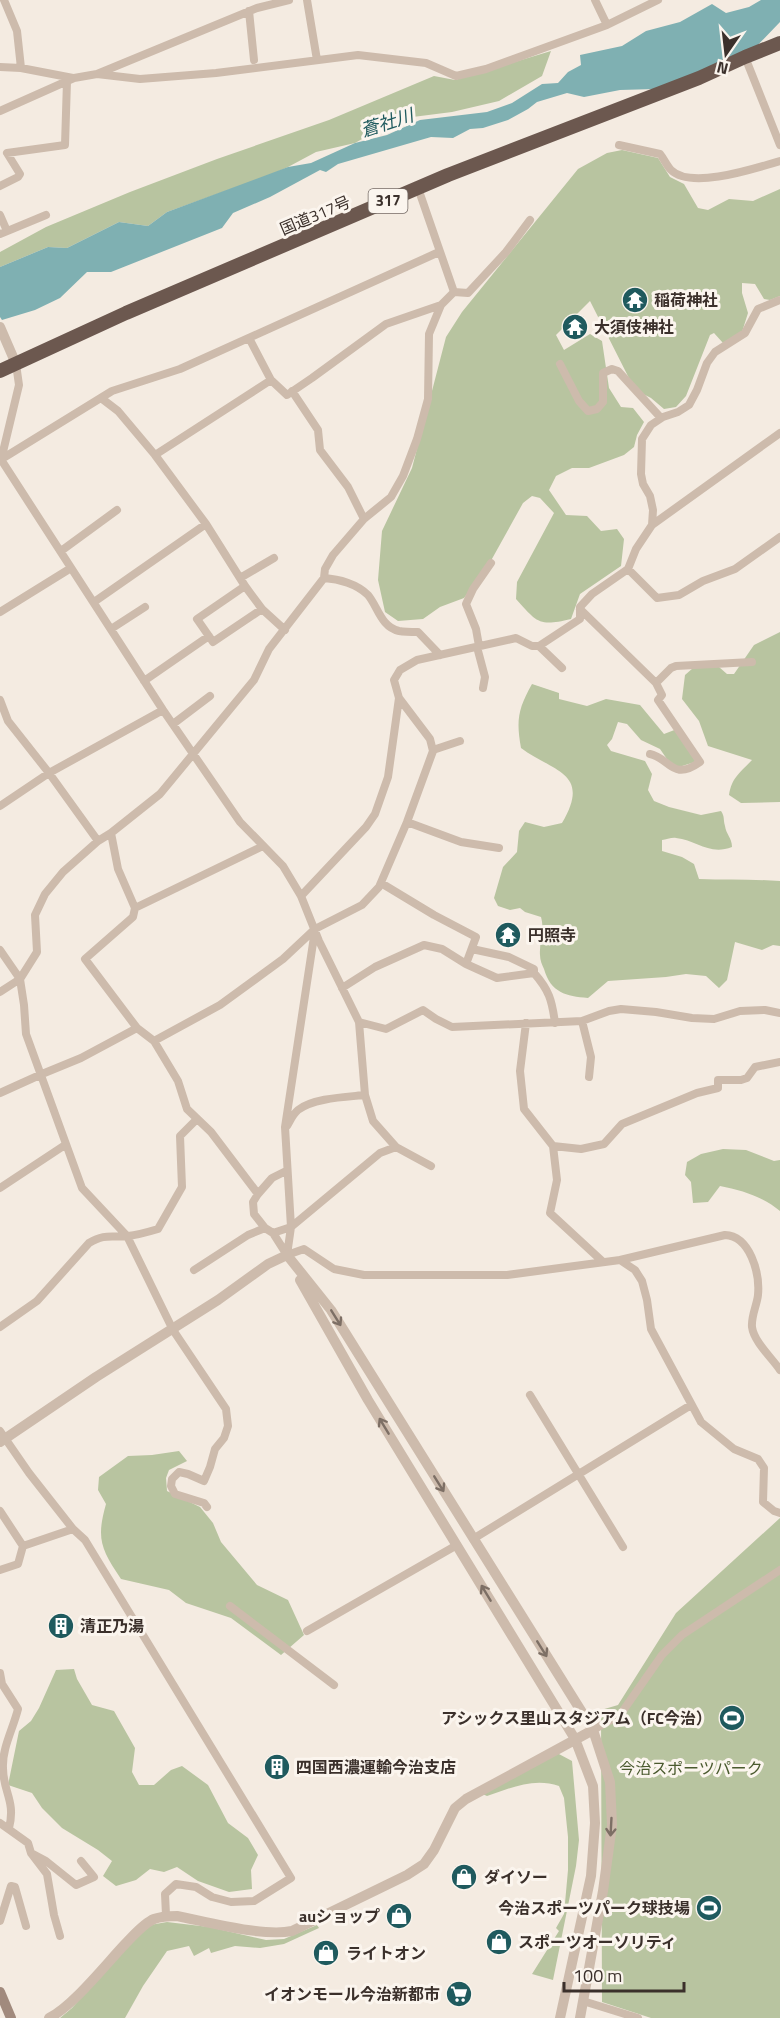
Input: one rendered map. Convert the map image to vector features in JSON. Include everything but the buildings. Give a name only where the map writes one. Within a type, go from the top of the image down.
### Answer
[{"type":"highway","name":"国道317号","points":[[0,371],[15,361],[501,153],[699,78],[780,43]]},
{"type":"main road","points":[[0,1992],[11,2018]]},
{"type":"street","points":[[4,0],[17,31],[21,68]]},
{"type":"street","points":[[0,111],[70,80],[97,74],[249,11],[289,0]]},
{"type":"street","points":[[306,0],[317,60]]},
{"type":"street","points":[[595,0],[607,25]]},
{"type":"street","points":[[97,74],[140,79],[216,74],[358,55],[426,63],[456,76],[486,69],[607,25],[658,0]]},
{"type":"street","points":[[249,11],[254,60]]},
{"type":"street","points":[[745,57],[780,145]]},
{"type":"street","points":[[0,66],[21,68],[70,80]]},
{"type":"street","points":[[0,186],[20,174],[7,153],[64,145],[70,80]]},
{"type":"street","points":[[620,145],[660,154],[671,170],[678,174],[704,178],[739,173],[780,161]]},
{"type":"street","points":[[418,188],[454,292]]},
{"type":"street","points":[[0,215],[4,232],[46,215]]},
{"type":"street","points":[[0,992],[20,979],[37,952],[35,915],[45,894],[63,872],[98,841],[160,794],[254,680],[269,649],[324,578],[325,569],[333,555],[364,519],[391,497],[403,476],[417,439],[428,399],[429,334],[441,305],[454,292],[468,293],[507,252],[530,220]]},
{"type":"street","points":[[0,460],[112,391],[180,369],[439,252]]},
{"type":"street","points":[[652,525],[653,510],[650,496],[643,484],[641,474],[642,439],[651,425],[689,405],[698,390],[707,363],[715,352],[745,333],[758,309],[780,300]]},
{"type":"street","points":[[249,338],[271,380],[287,395],[386,324],[441,305]]},
{"type":"street","points":[[0,327],[15,361],[19,385],[0,460],[163,710],[240,822],[282,866],[301,896],[359,1022],[365,1095],[373,1121],[396,1147],[432,1166]]},
{"type":"street","points":[[560,364],[579,401],[588,411],[597,409],[603,402],[603,373],[612,369],[618,371],[661,418]]},
{"type":"street","points":[[155,455],[271,380]]},
{"type":"street","points":[[292,392],[318,430],[320,450],[348,487],[364,519]]},
{"type":"street","points":[[101,398],[118,411],[155,455],[206,524],[261,609],[285,630]]},
{"type":"street","points":[[154,1041],[220,1005],[284,958],[315,929],[362,904],[381,883],[407,822],[432,750],[430,739],[399,698],[394,681],[400,670],[417,660],[516,638],[532,646],[538,646],[580,620],[580,607],[592,594],[628,568],[636,549],[652,525],[780,434]]},
{"type":"street","points":[[61,551],[117,510]]},
{"type":"street","points":[[94,602],[206,524]]},
{"type":"street","points":[[628,568],[657,598],[679,595],[703,581],[735,569],[780,537]]},
{"type":"street","points":[[261,609],[213,642],[197,619],[274,558]]},
{"type":"street","points":[[483,688],[485,677],[476,629],[466,604],[473,589],[492,563]]},
{"type":"street","points":[[0,612],[71,568]]},
{"type":"street","points":[[324,578],[358,586],[370,597],[376,611],[387,625],[397,631],[418,632],[440,655]]},
{"type":"street","points":[[111,629],[145,607]]},
{"type":"street","points":[[580,609],[656,683],[663,694],[658,700],[700,762],[691,769],[680,770],[669,767],[656,755],[650,754]]},
{"type":"street","points":[[144,681],[209,636]]},
{"type":"street","points":[[538,646],[562,668]]},
{"type":"street","points":[[656,683],[676,666],[752,662]]},
{"type":"street","points":[[173,723],[210,696]]},
{"type":"street","points":[[301,896],[366,827],[375,814],[388,777],[399,698]]},
{"type":"street","points":[[0,700],[8,721],[98,841]]},
{"type":"street","points":[[0,806],[49,773],[163,710]]},
{"type":"street","points":[[432,750],[460,741]]},
{"type":"street","points":[[407,822],[461,842],[499,848]]},
{"type":"street","points":[[111,833],[118,869],[135,908],[133,917],[85,959],[138,1028],[154,1041],[178,1081],[187,1109],[211,1132],[258,1194]]},
{"type":"street","points":[[135,908],[263,846]]},
{"type":"street","points":[[381,883],[434,915],[472,933],[476,937],[466,964]]},
{"type":"street","points":[[315,929],[285,1129],[291,1227],[287,1255],[331,1310],[592,1730],[610,1782],[612,1825],[603,1891],[580,2018]]},
{"type":"street","points":[[342,988],[375,967],[424,945],[442,949],[466,964],[497,978],[534,973]]},
{"type":"street","points":[[472,949],[509,957],[534,969],[534,973],[552,1000],[555,1023]]},
{"type":"street","points":[[0,950],[20,979],[26,1034],[82,1188],[127,1236],[173,1330],[226,1409],[228,1426],[224,1438],[215,1449],[204,1481],[179,1472],[172,1479],[171,1486],[175,1494],[204,1503],[207,1507]]},
{"type":"street","points":[[359,1022],[386,1029],[423,1010],[452,1027],[582,1021],[609,1011],[621,1010],[714,1018],[740,1011],[765,1010],[780,1013]]},
{"type":"street","points":[[582,1021],[591,1057],[589,1077]]},
{"type":"street","points":[[526,1023],[520,1071],[524,1109],[554,1146],[557,1180],[550,1213],[602,1261]]},
{"type":"street","points":[[0,1093],[81,1058],[138,1028]]},
{"type":"street","points":[[554,1146],[581,1149],[604,1144],[622,1124],[697,1093],[718,1089],[718,1080],[741,1080],[747,1078],[755,1067],[780,1062]]},
{"type":"street","points":[[285,1129],[296,1112],[306,1105],[317,1101],[365,1095]]},
{"type":"street","points":[[0,1327],[37,1300],[89,1243],[98,1237],[127,1236],[158,1229],[182,1186],[180,1136],[197,1119]]},
{"type":"street","points":[[0,1188],[65,1145]]},
{"type":"street","points":[[273,1233],[291,1227],[380,1153],[396,1147]]},
{"type":"street","points":[[286,1172],[272,1178],[258,1194],[253,1202],[254,1214],[265,1228],[273,1233],[287,1255],[368,1400],[575,1739],[593,1786],[595,1823],[591,1876],[560,2018]]},
{"type":"street","points":[[194,1270],[248,1235],[265,1228]]},
{"type":"street","points":[[166,1916],[165,1894],[176,1884],[196,1887],[212,1897],[231,1902],[254,1901],[291,1878],[86,1540],[73,1529],[1,1437],[173,1330],[268,1264],[304,1249],[334,1269],[364,1275],[507,1275],[620,1260],[725,1235],[737,1237],[755,1265],[758,1295],[752,1326],[755,1336],[780,1370]]},
{"type":"street","points":[[620,1260],[635,1270],[642,1281],[651,1329],[701,1422],[734,1449],[758,1460],[764,1468],[763,1502],[780,1513]]},
{"type":"street","points":[[530,1395],[623,1547]]},
{"type":"street","points":[[473,1539],[691,1405]]},
{"type":"street","points":[[0,1511],[23,1546],[18,1564],[0,1570]]},
{"type":"street","points":[[23,1546],[73,1529]]},
{"type":"street","points":[[307,1631],[457,1545]]},
{"type":"street","points":[[49,2018],[73,2000],[136,1933],[153,1919],[177,1916],[267,1933],[292,1931],[407,1875],[424,1864],[434,1850],[455,1808],[466,1799],[620,1715],[662,1654],[682,1635],[780,1570]]},
{"type":"street","points":[[230,1605],[334,1685]]},
{"type":"street","points":[[0,1673],[2,1684],[18,1709],[6,1746],[3,1768],[11,1804],[12,1816],[9,1828]]},
{"type":"street","points":[[0,1823],[28,1843],[31,1853],[47,1874],[60,1936]]},
{"type":"street","points":[[31,1853],[46,1861],[76,1885],[94,1877],[81,1861]]},
{"type":"street","points":[[0,1921],[11,1886],[15,1887],[26,1926]]},
{"type":"street","points":[[583,2001],[638,2018]]},
{"type":"green space","points":[[551,51],[542,76],[499,101],[452,112],[397,119],[355,143],[316,152],[270,175],[167,212],[148,226],[119,222],[67,248],[48,247],[0,267],[0,252],[46,227],[130,192],[329,120],[434,76],[455,80]]},
{"type":"green space","points":[[622,150],[658,158],[670,177],[684,184],[698,208],[708,210],[729,199],[753,201],[780,189],[780,296],[770,300],[764,299],[755,284],[742,283],[742,293],[748,313],[742,332],[723,343],[714,333],[710,335],[686,396],[676,407],[664,409],[651,398],[635,390],[590,301],[556,335],[564,350],[590,334],[602,341],[609,388],[621,407],[633,408],[644,422],[634,447],[624,455],[589,468],[572,468],[556,476],[549,490],[566,515],[587,516],[601,531],[617,529],[624,539],[621,566],[580,594],[571,619],[545,622],[534,618],[516,599],[517,582],[554,513],[540,498],[532,496],[523,503],[488,566],[464,598],[440,607],[423,619],[398,621],[385,612],[378,580],[382,531],[412,468],[446,337],[462,312],[578,169],[607,153]]},
{"type":"green space","points":[[780,632],[780,802],[741,803],[729,795],[730,789],[737,776],[752,760],[708,746],[699,721],[682,699],[685,675],[693,668],[719,667],[727,674],[734,674],[754,645]]},
{"type":"green space","points":[[532,684],[559,693],[559,699],[587,706],[606,699],[640,705],[664,734],[677,729],[698,761],[679,767],[669,762],[660,749],[641,740],[627,724],[618,722],[612,739],[607,745],[611,751],[645,761],[652,774],[648,790],[654,801],[701,815],[721,811],[732,847],[716,850],[673,838],[662,840],[662,851],[682,857],[694,864],[699,879],[780,881],[780,946],[773,945],[762,950],[735,942],[727,980],[719,988],[706,976],[686,974],[608,981],[588,998],[566,994],[555,988],[547,977],[540,959],[541,917],[520,908],[510,910],[498,906],[494,898],[503,867],[517,852],[519,831],[525,822],[544,827],[562,823],[573,793],[571,783],[565,775],[521,748],[519,715]]},
{"type":"green space","points":[[723,1149],[746,1150],[774,1161],[780,1160],[780,1211],[752,1195],[720,1186],[708,1202],[693,1203],[691,1182],[685,1175],[687,1162],[701,1154]]},
{"type":"green space","points":[[179,1451],[187,1461],[169,1470],[166,1478],[167,1491],[200,1507],[213,1523],[221,1542],[257,1585],[288,1600],[304,1635],[281,1655],[231,1618],[186,1603],[169,1590],[121,1579],[109,1560],[101,1535],[106,1504],[98,1490],[99,1477],[128,1456]]},
{"type":"green space","name":"今治スポーツパーク","points":[[780,1518],[780,2018],[651,2018],[602,2002],[601,1710],[618,1705],[676,1613]]},
{"type":"green space","points":[[74,1669],[92,1705],[114,1711],[135,1748],[132,1772],[139,1785],[154,1785],[171,1770],[182,1766],[208,1785],[228,1823],[248,1838],[258,1855],[251,1870],[252,1889],[229,1892],[198,1881],[177,1867],[164,1872],[150,1869],[136,1880],[116,1886],[103,1876],[112,1861],[62,1828],[42,1808],[32,1793],[8,1785],[19,1731],[31,1721],[39,1708],[56,1670]]},
{"type":"green space","points":[[557,1753],[572,1761],[579,1840],[553,1980],[532,1974],[559,1931],[556,1928],[564,1914],[568,1837],[564,1798],[559,1786],[541,1783],[514,1787],[487,1796],[480,1793]]},
{"type":"green space","points":[[167,1922],[209,1927],[266,1940],[284,1939],[317,1925],[319,1928],[284,1944],[260,1948],[235,1946],[211,1953],[209,1948],[194,1956],[189,1946],[167,1951],[125,2018],[60,2018],[150,1925]]},
{"type":"water","points":[[761,0],[780,0],[780,22],[753,50],[655,89],[620,90],[584,97],[567,93],[537,102],[508,120],[483,128],[470,129],[453,138],[431,137],[338,164],[326,172],[320,170],[270,197],[233,213],[222,228],[111,272],[87,272],[60,298],[35,310],[2,320],[0,317],[0,267],[48,247],[67,248],[119,222],[148,226],[167,212],[288,167],[311,163],[355,143],[387,135],[420,120],[487,112],[512,103],[542,84],[558,83],[568,72],[581,65],[580,55],[622,46],[646,31],[680,22],[712,4],[726,13],[749,7]]},
{"type":"place","name":"稲荷神社","points":[[635,300]]},
{"type":"place","name":"大須伎神社","points":[[575,327]]},
{"type":"place","name":"円照寺","points":[[508,935]]},
{"type":"place","name":"清正乃湯","points":[[61,1626]]},
{"type":"place","name":"アシックス里山スタジアム（FC今治）","points":[[732,1718]]},
{"type":"place","name":"四国西濃運輸今治支店","points":[[277,1767]]},
{"type":"place","name":"ダイソー","points":[[464,1877]]},
{"type":"place","name":"今治スポーツパーク球技場","points":[[709,1908]]},
{"type":"place","name":"auショップ","points":[[399,1916]]},
{"type":"place","name":"スポーツオーソリティ","points":[[499,1942]]},
{"type":"place","name":"ライトオン","points":[[326,1953]]},
{"type":"place","name":"イオンモール今治新都市","points":[[459,1994]]},
{"type":"water label","name":"蒼社川","points":[[387,123]]}]
